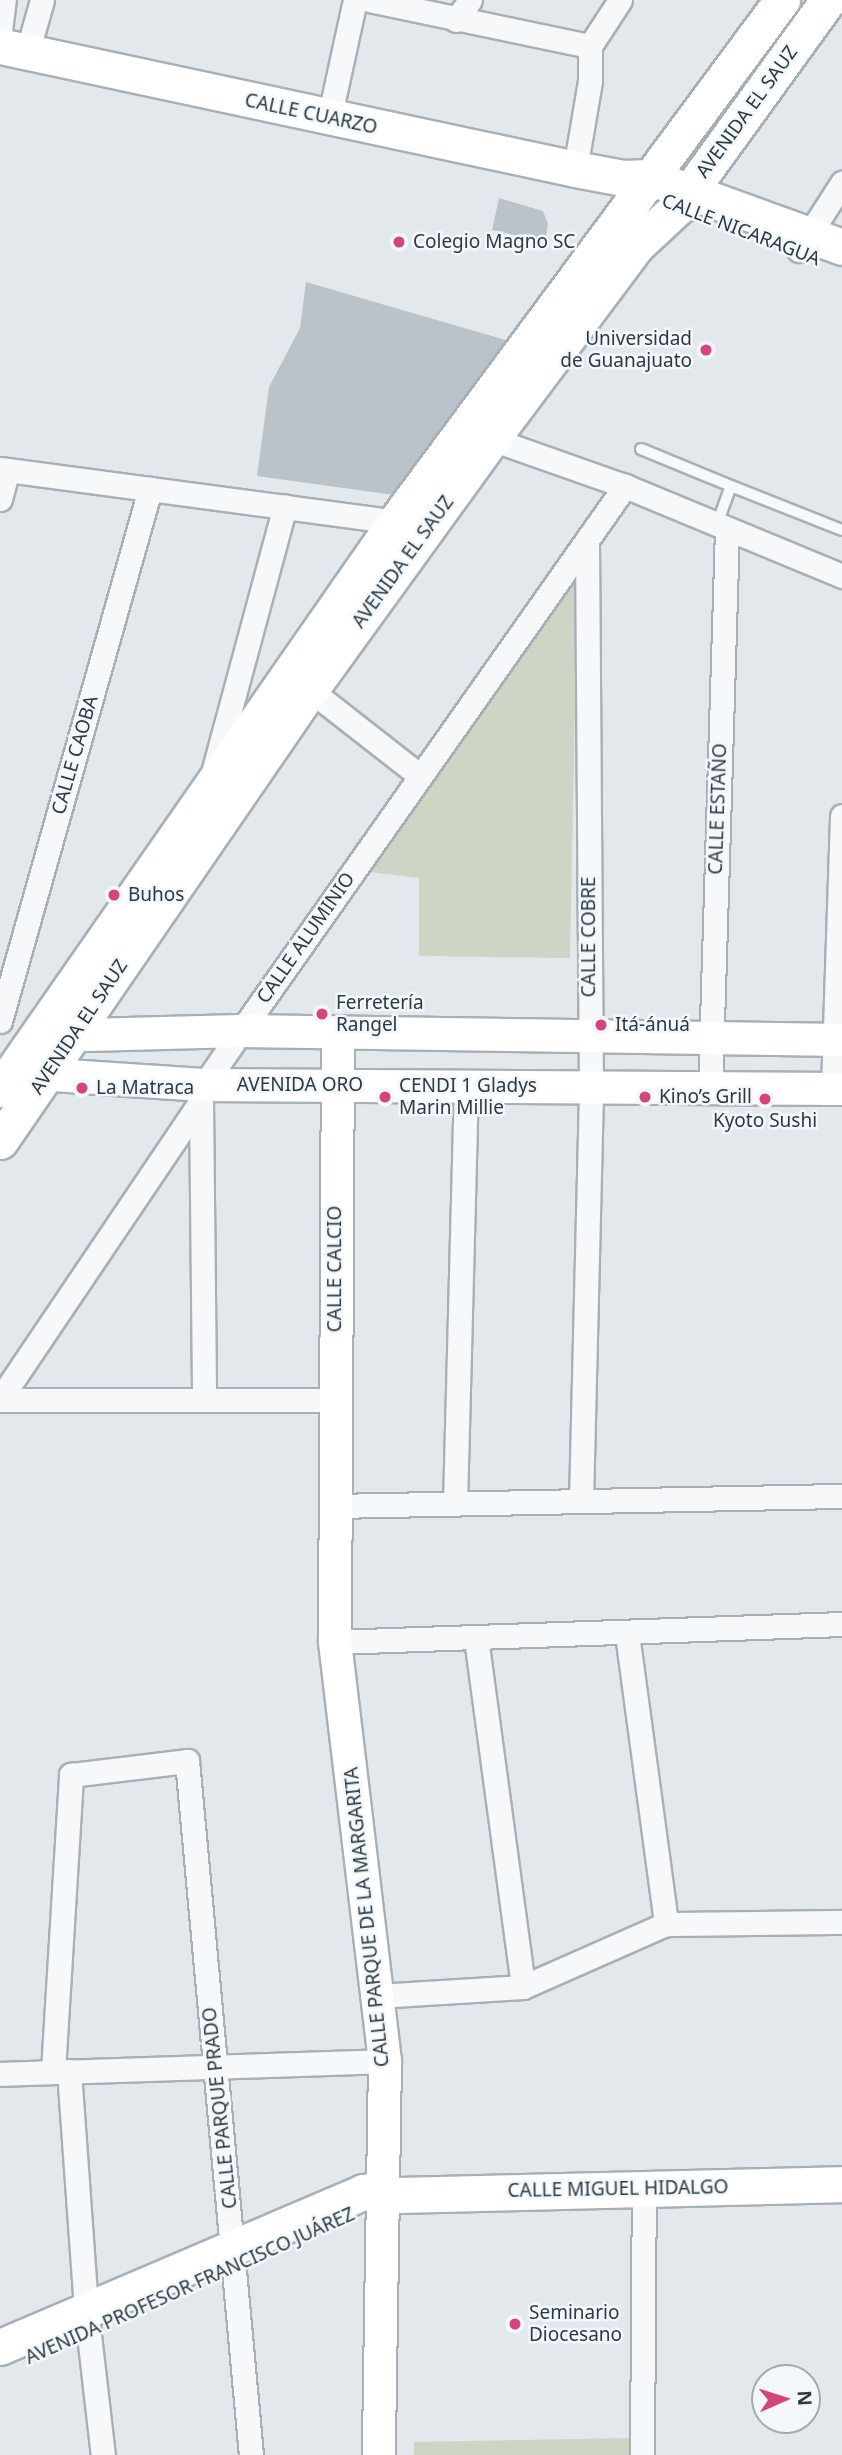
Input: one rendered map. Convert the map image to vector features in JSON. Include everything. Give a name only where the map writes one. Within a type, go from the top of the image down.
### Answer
[{"type":"main road","name":"AVENIDA EL SAUZ","points":[[0,1141],[310,691],[478,434],[637,182],[719,91],[782,0]]},
{"type":"main road","name":"AVENIDA EL SAUZ","points":[[6,1080],[34,1035],[206,798],[395,523],[478,434],[636,246],[683,199],[828,0]]},
{"type":"main road","name":"CALLE CUARZO","points":[[14,49],[329,119],[637,182]]},
{"type":"main road","name":"CALLE NICARAGUA","points":[[637,182],[803,242],[842,247]]},
{"type":"main road","name":"CALLE NICARAGUA","points":[[803,242],[842,268]]},
{"type":"main road","points":[[34,1035],[73,1037],[241,1031],[590,1034],[838,1040]]},
{"type":"main road","name":"CALLE CALCIO","points":[[332,1506],[335,1085],[338,1032]]},
{"type":"main road","name":"AVENIDA ORO","points":[[6,1080],[47,1076],[202,1093],[335,1085],[466,1084],[591,1088],[837,1089]]},
{"type":"main road","name":"CALLE PARQUE DE LA MARGARITA","points":[[332,1506],[335,1642],[385,2061],[379,2455]]},
{"type":"main road","name":"CALLE MIGUEL HIDALGO","points":[[385,2196],[643,2187],[842,2184]]},
{"type":"main road","name":"AVENIDA PROFESOR FRANCISCO JUÁREZ","points":[[0,2347],[88,2320],[236,2258],[363,2192],[385,2196]]},
{"type":"main road","name":"AVENIDA PROFESOR FRANCISCO JUÁREZ","points":[[0,2370],[88,2320]]},
{"type":"street","points":[[0,31],[4,0]]},
{"type":"street","points":[[14,49],[42,0]]},
{"type":"street","points":[[329,119],[355,0]]},
{"type":"street","points":[[369,0],[590,46]]},
{"type":"street","points":[[456,20],[470,0]]},
{"type":"street","points":[[575,169],[590,81],[590,46],[620,0]]},
{"type":"street","points":[[803,242],[842,183]]},
{"type":"street","points":[[478,434],[625,486],[842,576]]},
{"type":"street","points":[[0,499],[4,470],[395,523]]},
{"type":"street","name":"CALLE ALUMINIO","points":[[0,1399],[241,1031],[625,486]]},
{"type":"street","name":"CALLE CAOBA","points":[[0,1021],[150,489]]},
{"type":"street","points":[[206,798],[285,506]]},
{"type":"street","name":"CALLE ESTAÑO","points":[[710,1089],[722,526]]},
{"type":"street","name":"CALLE COBRE","points":[[581,1501],[591,1088],[587,540]]},
{"type":"street","points":[[310,691],[420,776]]},
{"type":"street","points":[[837,1089],[842,816]]},
{"type":"street","points":[[0,1030],[34,1035]]},
{"type":"street","points":[[455,1504],[466,1084]]},
{"type":"street","points":[[202,1093],[204,1399]]},
{"type":"street","points":[[0,1399],[334,1401]]},
{"type":"street","points":[[332,1506],[842,1496]]},
{"type":"street","points":[[335,1642],[842,1624]]},
{"type":"street","points":[[628,1633],[666,1924]]},
{"type":"street","points":[[476,1638],[523,1987]]},
{"type":"street","name":"CALLE PARQUE PRADO","points":[[61,2071],[71,1775],[187,1760],[214,2067],[236,2258],[251,2455]]},
{"type":"street","points":[[377,1996],[523,1987],[666,1924],[842,1922]]},
{"type":"street","points":[[0,2074],[385,2061]]},
{"type":"street","points":[[61,2071],[103,2455]]},
{"type":"street","points":[[642,2455],[643,2187]]},
{"type":"lane","points":[[641,449],[842,530]]},
{"type":"lane","points":[[722,526],[731,486]]},
{"type":"green space","points":[[578,556],[570,958],[419,956],[419,878],[369,872]]},
{"type":"green space","points":[[630,2438],[630,2455],[414,2455],[414,2442]]},
{"type":"building","points":[[499,198],[543,211],[548,224],[545,242],[492,230]]},
{"type":"building","points":[[306,282],[509,341],[394,495],[257,476],[269,387],[300,328]]},
{"type":"place","name":"Colegio Magno SC","points":[[399,242]]},
{"type":"place","name":"Universidad de Guanajuato","points":[[706,350]]},
{"type":"place","name":"Buhos","points":[[114,895]]},
{"type":"place","name":"Ferretería Rangel","points":[[322,1014]]},
{"type":"place","name":"Itá-ánuá","points":[[601,1025]]},
{"type":"place","name":"La Matraca","points":[[82,1088]]},
{"type":"place","name":"CENDI 1 Gladys Marin Millie","points":[[385,1097]]},
{"type":"place","name":"Kino’s Grill","points":[[645,1097]]},
{"type":"place","name":"Kyoto Sushi","points":[[765,1099]]},
{"type":"place","name":"Seminario Diocesano","points":[[515,2324]]}]
